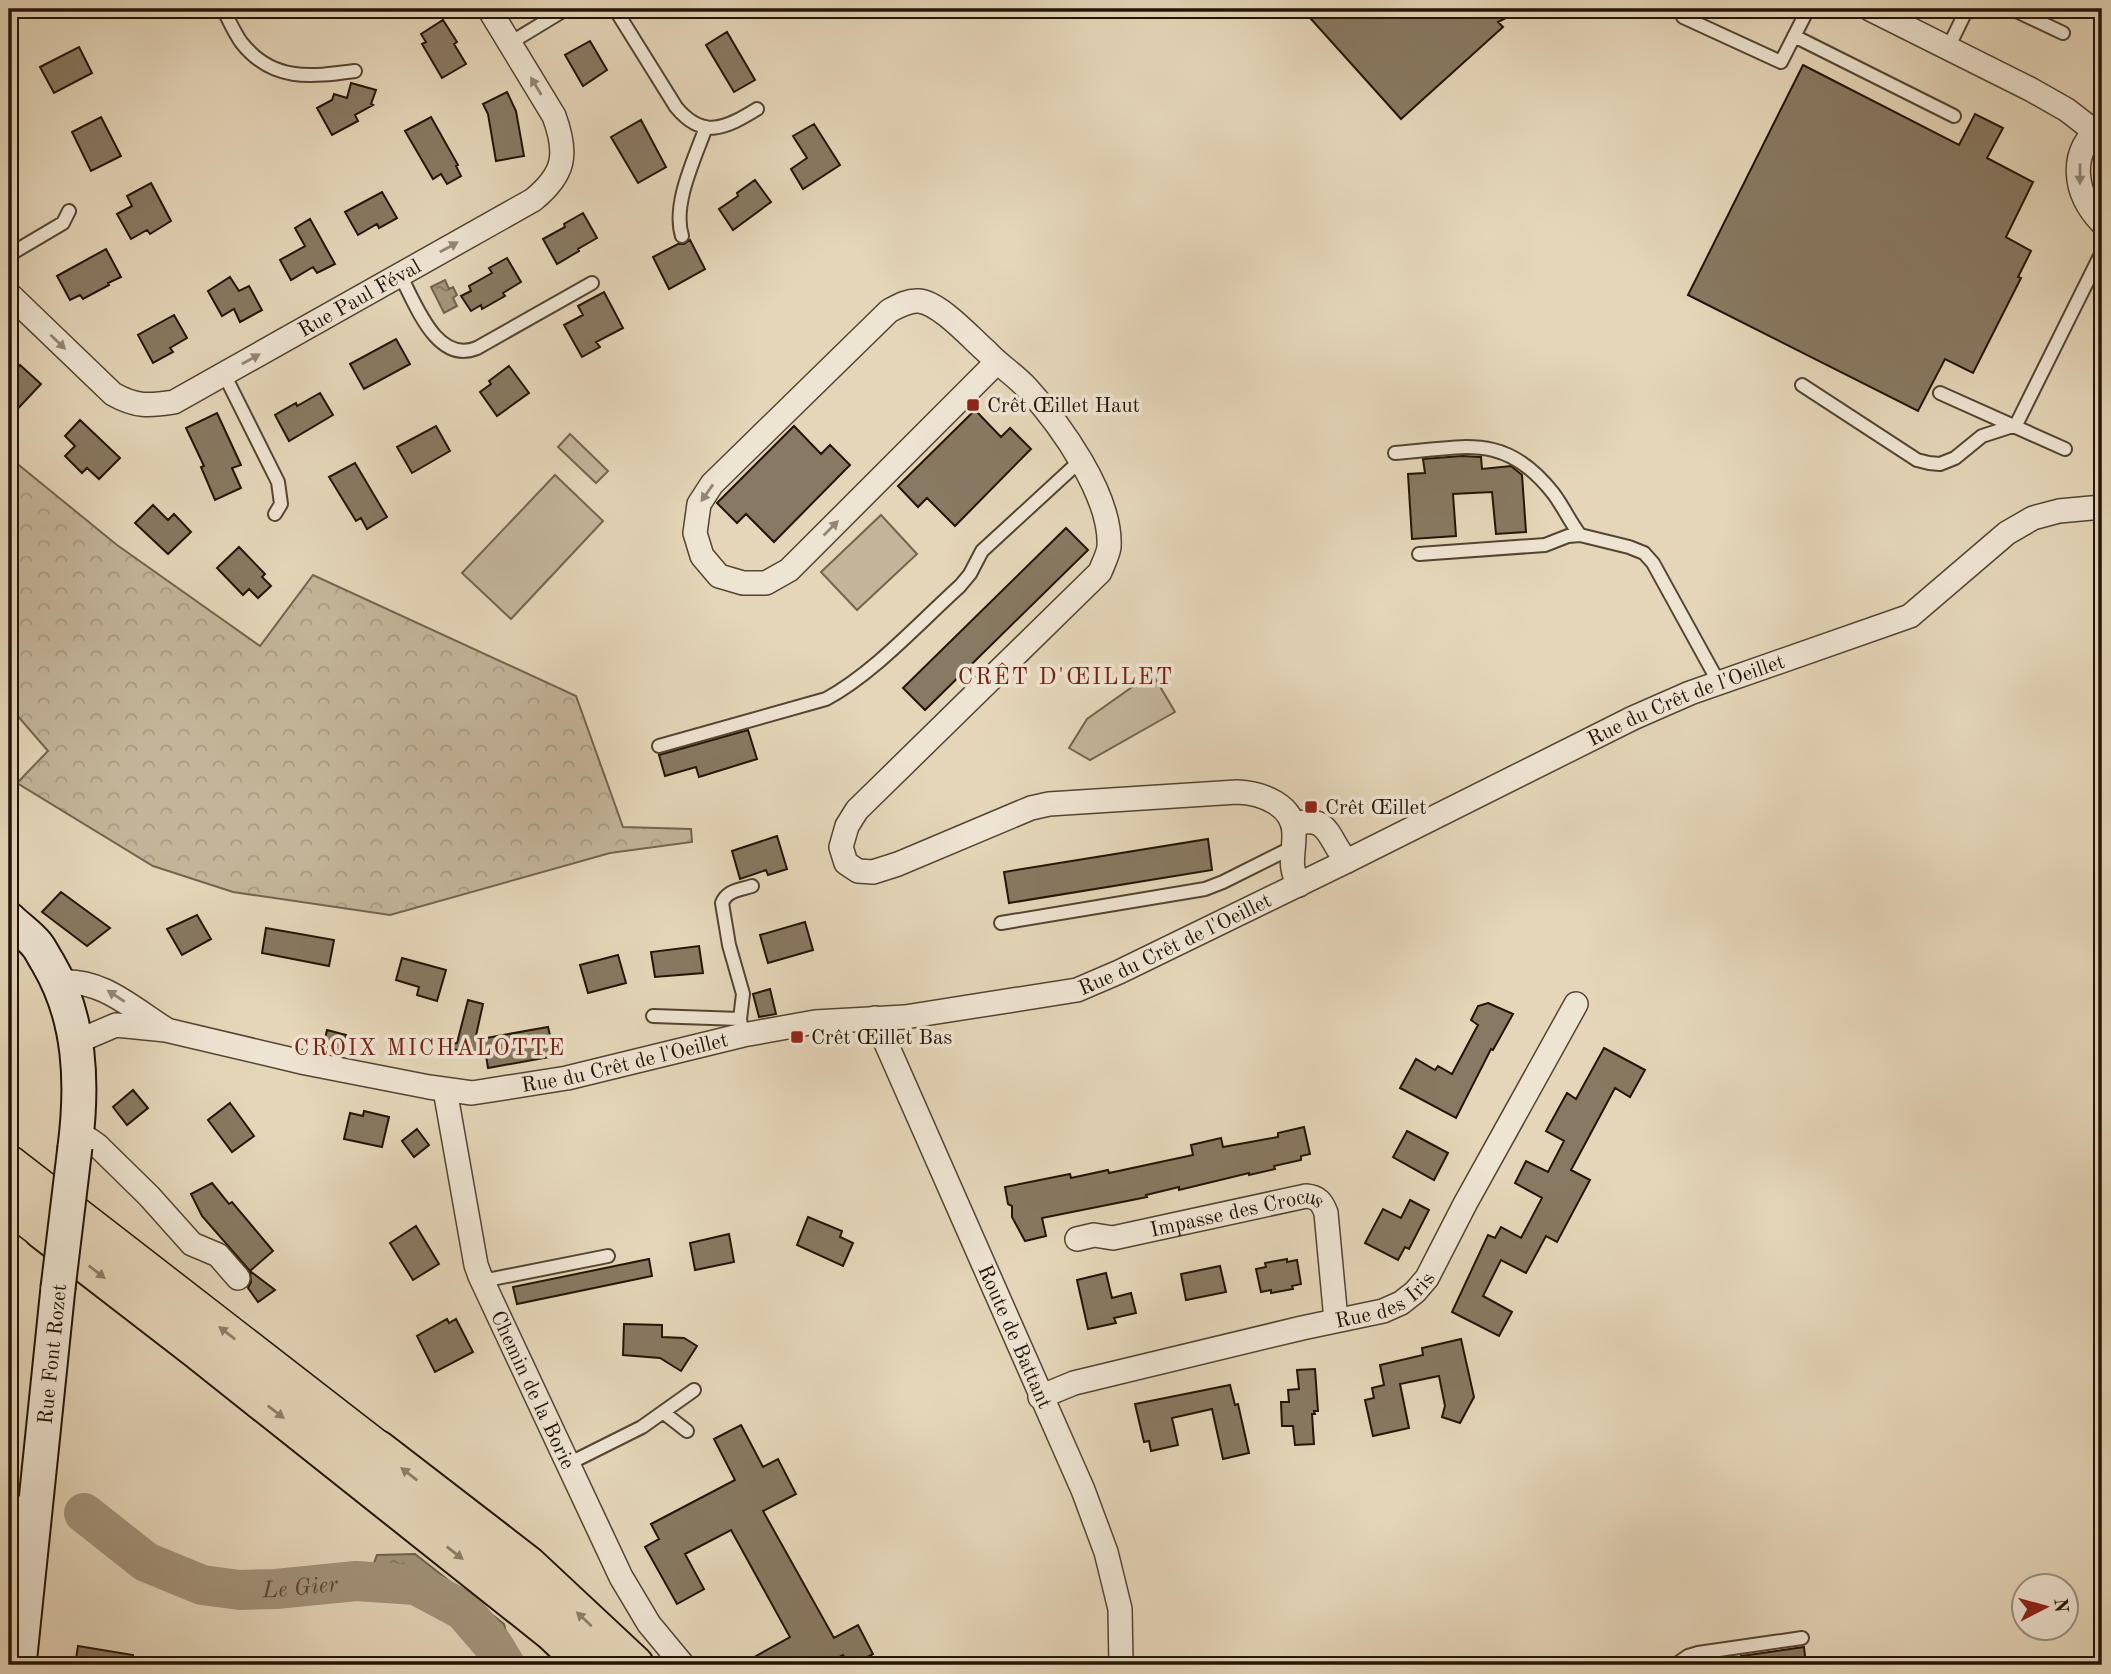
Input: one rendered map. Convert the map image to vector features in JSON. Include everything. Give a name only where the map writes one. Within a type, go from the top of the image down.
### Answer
[{"type":"highway","points":[[43,1230],[542,1622],[588,1665]]},
{"type":"highway","points":[[377,1450],[527,1565],[634,1665]]},
{"type":"main road","points":[[9,919],[37,945],[59,982],[69,1009],[76,1042]]},
{"type":"main road","name":"Rue Font Rozet","points":[[19,1665],[22,1508],[58,1288],[76,1142],[79,1079],[76,1042]]},
{"type":"main road","points":[[9,1164],[377,1450]]},
{"type":"main road","points":[[9,1205],[43,1230]]},
{"type":"street","name":"Rue Paul Féval","points":[[9,295],[113,394],[130,403],[153,406],[174,402],[533,200],[550,187],[559,170],[563,152],[561,135],[489,9]]},
{"type":"street","points":[[1871,9],[2030,89],[2098,128],[2083,149],[2078,170],[2080,191],[2090,210],[2102,223]]},
{"type":"street","points":[[997,362],[789,570],[766,583],[743,583],[719,576],[702,556],[695,533],[699,504],[712,484],[889,311],[905,303],[919,301],[935,307],[966,333],[1025,387],[1067,437],[1091,479],[1108,526],[1109,550],[1100,572],[857,810],[847,826],[841,847],[846,863],[858,871],[873,872],[1031,808],[1049,804],[1237,792],[1252,793],[1278,804],[1287,814],[1293,836],[1293,874],[1299,885]]},
{"type":"street","name":"Rue du Crêt de l'Oeillet","points":[[166,1030],[306,1063],[472,1093],[553,1080],[741,1027],[905,1017],[1077,990],[1299,885],[1633,718],[1719,683],[1910,616],[1980,554],[2033,517],[2059,511],[2102,507]]},
{"type":"street","points":[[1293,836],[1309,821],[1323,826],[1347,861]]},
{"type":"street","points":[[59,982],[74,981],[108,990],[166,1030]]},
{"type":"street","name":"Rue des Iris","points":[[1040,1397],[1074,1383],[1382,1311],[1401,1303],[1427,1278],[1576,1004]]},
{"type":"street","name":"Route de Battant","points":[[875,1018],[1083,1490],[1106,1552],[1120,1609],[1121,1665]]},
{"type":"street","points":[[76,1042],[116,1026],[166,1030]]},
{"type":"street","name":"Chemin de la Borie","points":[[444,1090],[476,1265],[482,1281],[632,1597],[649,1624],[682,1665]]},
{"type":"street","points":[[76,1142],[90,1140],[97,1145],[149,1196],[192,1244],[218,1255],[238,1278]]},
{"type":"street","name":"Impasse des Crocus","points":[[1077,1239],[1094,1235],[1113,1238],[1306,1196],[1315,1197],[1322,1203],[1326,1213],[1336,1320]]},
{"type":"lane","points":[[223,9],[240,40],[256,58],[277,71],[311,75],[355,71]]},
{"type":"lane","points":[[510,43],[566,9]]},
{"type":"lane","points":[[615,9],[676,107],[694,126],[706,128],[734,124],[757,109]]},
{"type":"lane","points":[[1683,17],[1781,62],[1808,9]]},
{"type":"lane","points":[[1948,48],[1967,9]]},
{"type":"lane","points":[[2012,9],[2063,33]]},
{"type":"lane","points":[[1794,36],[1954,116]]},
{"type":"lane","points":[[682,236],[681,206],[706,128]]},
{"type":"lane","points":[[9,255],[63,223],[69,211]]},
{"type":"lane","points":[[1802,385],[1917,460],[1940,464],[1955,458],[1982,436],[2016,425],[2102,252]]},
{"type":"lane","points":[[400,275],[438,341],[451,349],[461,351],[477,348],[592,282]]},
{"type":"lane","points":[[224,374],[278,482],[281,504],[275,514]]},
{"type":"lane","points":[[1940,393],[2065,449]]},
{"type":"lane","points":[[1395,453],[1478,447],[1507,453],[1533,471],[1554,494],[1580,534]]},
{"type":"lane","points":[[659,746],[826,699],[843,690],[960,586],[982,551],[1080,460]]},
{"type":"lane","points":[[1419,554],[1545,545],[1580,534],[1644,553],[1653,563],[1719,683]]},
{"type":"lane","points":[[1001,923],[1205,889],[1223,882],[1293,836]]},
{"type":"lane","points":[[653,1016],[741,1027],[743,994],[729,945],[722,903],[729,892],[752,886]]},
{"type":"lane","points":[[482,1281],[608,1256]]},
{"type":"lane","points":[[568,1464],[642,1427],[694,1390]]},
{"type":"lane","points":[[664,1413],[687,1431]]},
{"type":"lane","points":[[1675,1665],[1698,1653],[1802,1638]]},
{"type":"green space","points":[[570,434],[608,471],[596,483],[558,447]]},
{"type":"green space","points":[[9,457],[117,545],[260,646],[313,575],[576,696],[623,827],[691,829],[692,842],[610,853],[390,915],[233,892],[153,866],[17,783],[48,751],[9,706]]},
{"type":"green space","points":[[555,475],[603,521],[511,619],[462,573]]},
{"type":"green space","points":[[881,515],[917,554],[857,610],[821,572]]},
{"type":"green space","points":[[1152,673],[1175,712],[1090,760],[1069,748],[1087,719]]},
{"type":"water","points":[[445,280],[449,289],[453,287],[457,295],[453,298],[457,306],[444,313],[431,287]]},
{"type":"water","points":[[415,1554],[504,1624],[510,1648],[520,1665],[489,1665],[451,1619],[426,1598],[410,1589],[369,1577],[377,1555]]},
{"type":"building","points":[[1302,9],[1523,9],[1498,22],[1503,27],[1401,119]]},
{"type":"building","points":[[443,20],[457,42],[454,44],[466,64],[442,78],[422,44],[426,42],[421,34]]},
{"type":"building","points":[[727,32],[755,80],[734,92],[706,45]]},
{"type":"building","points":[[590,41],[607,70],[583,86],[565,55]]},
{"type":"building","points":[[79,47],[92,73],[54,93],[40,67]]},
{"type":"building","points":[[1803,65],[1959,145],[1975,114],[2003,128],[1987,158],[2033,182],[2006,237],[2031,251],[2018,277],[2021,278],[1973,373],[1945,359],[1918,411],[1688,295]]},
{"type":"building","points":[[351,83],[376,90],[371,104],[373,105],[355,115],[358,121],[332,135],[317,108],[332,100],[334,94],[347,98]]},
{"type":"building","points":[[507,92],[516,111],[524,156],[496,161],[488,114],[483,104]]},
{"type":"building","points":[[101,117],[121,156],[91,171],[72,132]]},
{"type":"building","points":[[431,117],[458,165],[456,166],[461,176],[447,184],[441,174],[433,179],[405,131]]},
{"type":"building","points":[[641,120],[666,167],[638,183],[611,137]]},
{"type":"building","points":[[814,124],[840,165],[803,189],[791,169],[807,158],[793,136]]},
{"type":"building","points":[[755,180],[771,202],[733,230],[719,209]]},
{"type":"building","points":[[151,183],[171,221],[150,234],[147,230],[131,239],[117,214],[132,206],[127,196]]},
{"type":"building","points":[[382,192],[397,218],[379,228],[377,224],[358,235],[345,212]]},
{"type":"building","points":[[583,213],[597,238],[557,264],[543,239]]},
{"type":"building","points":[[310,219],[335,264],[317,273],[313,267],[291,280],[280,260],[305,246],[295,228]]},
{"type":"building","points":[[690,240],[705,269],[669,289],[653,257]]},
{"type":"building","points":[[106,249],[121,277],[83,299],[80,295],[70,300],[57,276]]},
{"type":"building","points":[[507,258],[521,282],[503,293],[505,296],[482,309],[481,305],[471,311],[461,296],[471,291],[469,286],[492,273],[489,268]]},
{"type":"building","points":[[230,277],[239,291],[249,286],[262,310],[240,322],[234,309],[222,316],[208,291]]},
{"type":"building","points":[[604,292],[623,328],[596,342],[600,347],[582,357],[564,325],[583,315],[578,306]]},
{"type":"building","points":[[174,315],[187,338],[170,348],[173,352],[153,363],[138,335]]},
{"type":"building","points":[[396,339],[410,364],[364,389],[350,364]]},
{"type":"building","points":[[20,365],[41,384],[9,418],[9,377]]},
{"type":"building","points":[[509,366],[529,393],[497,416],[480,392],[491,384],[489,381]]},
{"type":"building","points":[[320,393],[333,415],[289,441],[275,415]]},
{"type":"building","points":[[975,410],[1001,437],[1010,428],[1031,449],[955,526],[927,498],[918,507],[898,486]]},
{"type":"building","points":[[217,413],[241,465],[232,468],[241,488],[215,500],[201,467],[204,466],[186,428]]},
{"type":"building","points":[[80,420],[120,458],[99,479],[87,468],[82,473],[65,456],[75,446],[65,436]]},
{"type":"building","points":[[436,426],[450,451],[412,473],[397,447]]},
{"type":"building","points":[[794,426],[821,454],[830,445],[850,465],[774,542],[746,514],[737,523],[717,503]]},
{"type":"building","points":[[1481,457],[1482,469],[1511,466],[1522,475],[1526,532],[1496,534],[1492,492],[1453,494],[1456,536],[1412,539],[1408,474],[1425,473],[1423,459]]},
{"type":"building","points":[[355,463],[387,517],[367,529],[361,518],[356,521],[329,477]]},
{"type":"building","points":[[153,505],[168,520],[174,514],[191,532],[168,554],[135,523]]},
{"type":"building","points":[[1066,528],[1088,550],[925,710],[903,688]]},
{"type":"building","points":[[239,547],[265,574],[262,577],[271,586],[258,598],[249,589],[243,595],[217,568]]},
{"type":"building","points":[[748,730],[757,759],[699,777],[696,767],[665,776],[659,755]]},
{"type":"building","points":[[777,836],[787,869],[768,875],[766,870],[740,879],[732,851]]},
{"type":"building","points":[[1208,839],[1212,870],[1009,903],[1004,872]]},
{"type":"building","points":[[61,892],[110,928],[87,946],[42,912]]},
{"type":"building","points":[[197,915],[211,939],[182,955],[167,929]]},
{"type":"building","points":[[805,922],[813,950],[768,963],[760,935]]},
{"type":"building","points":[[266,928],[334,940],[329,966],[262,953]]},
{"type":"building","points":[[699,946],[703,973],[655,977],[651,952]]},
{"type":"building","points":[[618,955],[626,983],[588,993],[580,965]]},
{"type":"building","points":[[402,958],[446,970],[437,1001],[417,995],[419,987],[396,980]]},
{"type":"building","points":[[770,989],[776,1014],[759,1017],[753,994]]},
{"type":"building","points":[[468,1000],[483,1004],[475,1040],[548,1027],[555,1056],[488,1068],[486,1055],[446,1048],[457,1043]]},
{"type":"building","points":[[1488,1003],[1513,1014],[1493,1050],[1491,1049],[1456,1118],[1400,1088],[1416,1059],[1435,1070],[1438,1066],[1452,1074],[1478,1025],[1471,1020],[1478,1006]]},
{"type":"building","points":[[327,1030],[346,1035],[342,1052],[323,1048]]},
{"type":"building","points":[[1604,1048],[1645,1070],[1630,1097],[1615,1088],[1571,1170],[1590,1180],[1557,1242],[1546,1236],[1526,1273],[1501,1260],[1483,1296],[1512,1312],[1499,1336],[1452,1312],[1488,1235],[1495,1238],[1501,1227],[1521,1238],[1542,1198],[1515,1183],[1526,1161],[1548,1172],[1564,1141],[1546,1131],[1567,1093],[1576,1099]]},
{"type":"building","points":[[133,1090],[148,1108],[127,1125],[113,1107]]},
{"type":"building","points":[[230,1103],[254,1136],[232,1152],[208,1120]]},
{"type":"building","points":[[364,1111],[389,1117],[382,1147],[344,1139],[350,1113],[363,1116]]},
{"type":"building","points":[[1304,1127],[1310,1154],[1301,1156],[1301,1160],[1249,1175],[1179,1190],[1179,1187],[1146,1195],[1147,1197],[1042,1218],[1046,1236],[1025,1241],[1012,1217],[1012,1206],[1008,1204],[1005,1187],[1070,1174],[1071,1178],[1108,1170],[1109,1173],[1193,1155],[1191,1145],[1221,1138],[1223,1147],[1278,1137],[1278,1133]]},
{"type":"building","points":[[417,1129],[429,1145],[414,1157],[402,1141]]},
{"type":"building","points":[[1407,1131],[1448,1153],[1434,1180],[1393,1157]]},
{"type":"building","points":[[212,1183],[229,1204],[232,1202],[273,1251],[250,1271],[202,1216],[191,1194]]},
{"type":"building","points":[[1410,1200],[1429,1210],[1409,1249],[1405,1247],[1398,1260],[1365,1243],[1383,1209],[1401,1218]]},
{"type":"building","points":[[808,1217],[842,1231],[840,1237],[853,1243],[843,1266],[797,1245]]},
{"type":"building","points":[[416,1226],[439,1264],[413,1280],[390,1243]]},
{"type":"building","points":[[729,1234],[734,1262],[695,1270],[690,1243]]},
{"type":"building","points":[[649,1259],[652,1276],[517,1304],[513,1287]]},
{"type":"building","points":[[1287,1259],[1287,1262],[1297,1260],[1301,1284],[1292,1286],[1293,1289],[1261,1292],[1256,1269],[1266,1267],[1265,1263]]},
{"type":"building","points":[[1220,1266],[1226,1292],[1186,1300],[1181,1274]]},
{"type":"building","points":[[250,1271],[275,1290],[258,1302],[248,1288],[251,1282]]},
{"type":"building","points":[[1106,1273],[1112,1298],[1131,1293],[1136,1313],[1114,1318],[1116,1323],[1088,1329],[1077,1280]]},
{"type":"building","points":[[447,1319],[449,1323],[456,1319],[473,1352],[435,1372],[417,1336]]},
{"type":"building","points":[[624,1324],[662,1325],[662,1337],[684,1338],[697,1346],[681,1371],[660,1358],[623,1355]]},
{"type":"building","points":[[1461,1339],[1474,1397],[1460,1423],[1442,1417],[1445,1406],[1439,1376],[1400,1384],[1409,1428],[1373,1436],[1365,1400],[1374,1398],[1372,1388],[1384,1385],[1380,1365],[1423,1355],[1422,1348]]},
{"type":"building","points":[[1315,1369],[1318,1411],[1312,1414],[1314,1444],[1295,1445],[1293,1426],[1282,1426],[1281,1402],[1289,1402],[1288,1390],[1299,1389],[1297,1370]]},
{"type":"building","points":[[1230,1385],[1235,1405],[1238,1404],[1249,1453],[1223,1459],[1212,1409],[1172,1418],[1178,1445],[1151,1451],[1149,1441],[1144,1442],[1135,1404]]},
{"type":"building","points":[[741,1425],[763,1467],[778,1459],[796,1494],[763,1511],[834,1638],[858,1625],[873,1654],[853,1665],[849,1665],[843,1655],[824,1665],[740,1665],[790,1637],[731,1530],[685,1554],[704,1589],[677,1604],[645,1547],[659,1539],[651,1524],[735,1480],[714,1439]]},
{"type":"building","points":[[78,1646],[133,1655],[132,1665],[75,1665]]},
{"type":"building","points":[[1804,1647],[1806,1665],[1741,1665],[1741,1656]]},
{"type":"waterway","name":"Le Gier","points":[[84,1513],[146,1562],[202,1585],[240,1590],[356,1581],[416,1585],[463,1610],[493,1645],[505,1665]]},
{"type":"place","name":"Crêt Œillet Haut","points":[[973,405]]},
{"type":"place","name":"Crêt Œillet","points":[[1311,807]]},
{"type":"place","name":"Crêt Œillet Bas","points":[[797,1037]]},
{"type":"district","name":"CRÊT D'ŒILLET","points":[[1066,676]]},
{"type":"district","name":"CROIX MICHALOTTE","points":[[430,1047]]}]
